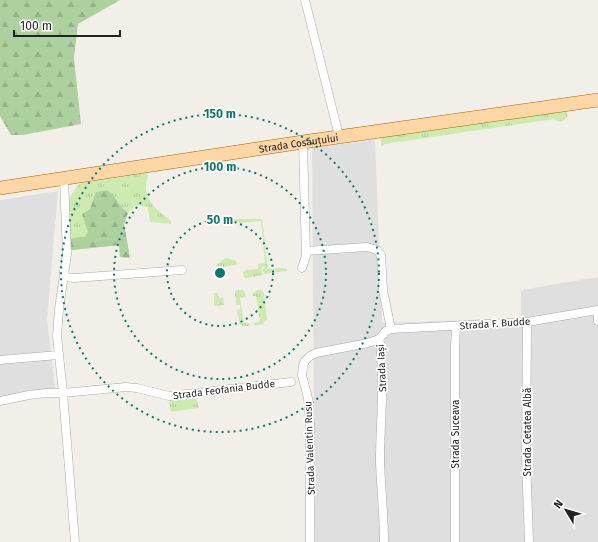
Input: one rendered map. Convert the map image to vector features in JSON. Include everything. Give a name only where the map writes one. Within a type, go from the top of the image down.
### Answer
[{"type":"main road","name":"Strada Cosăuțului","points":[[0,188],[339,136],[598,100]]},
{"type":"street","points":[[305,0],[339,136]]},
{"type":"street","points":[[302,268],[306,256],[303,142]]},
{"type":"street","points":[[64,179],[67,254],[57,330],[58,356],[63,394],[75,542]]},
{"type":"street","points":[[306,251],[367,247],[377,250],[381,255],[383,290],[392,329]]},
{"type":"street","points":[[64,271],[65,277],[74,278],[182,270]]},
{"type":"street","points":[[598,310],[598,321]]},
{"type":"street","name":"Strada F. Budde","points":[[392,329],[527,322],[598,310]]},
{"type":"street","name":"Strada Cetatea Albă","points":[[527,322],[526,458],[529,542]]},
{"type":"street","name":"Strada Suceava","points":[[456,326],[454,348],[456,542]]},
{"type":"street","name":"Strada Iași","points":[[384,542],[380,462],[382,383],[381,345],[379,339],[386,331],[392,329]]},
{"type":"street","name":"Strada Valentin Rusu","points":[[310,542],[310,423],[308,398],[302,375],[303,366],[310,356],[368,343],[379,339]]},
{"type":"street","points":[[0,360],[58,356]]},
{"type":"street","name":"Strada Feofania Budde","points":[[0,400],[46,393],[63,394],[126,387],[137,388],[169,396],[291,382]]},
{"type":"shaded area","points":[[375,140],[382,323],[521,318],[521,290],[598,277],[598,542],[315,542],[312,148]]},
{"type":"shaded area","points":[[58,191],[47,319],[55,388],[0,400],[0,200]]},
{"type":"green space","points":[[0,0],[120,0],[78,24],[74,58],[81,124],[23,135],[11,135],[0,116]]},
{"type":"green space","points":[[566,110],[568,114],[567,117],[560,122],[554,119],[385,144],[381,147],[381,137]]},
{"type":"green space","points":[[147,173],[146,191],[150,201],[171,221],[171,224],[150,222],[148,207],[136,205],[128,213],[124,224],[130,258],[120,257],[119,245],[72,250],[70,246],[68,200],[78,185]]},
{"type":"green space","points":[[107,190],[128,213],[124,224],[130,258],[120,257],[119,245],[72,250],[70,246],[69,239],[85,237],[88,232],[82,214],[90,209],[96,192]]},
{"type":"green space","points":[[234,219],[262,219],[268,269],[281,268],[287,269],[287,271],[264,274],[262,269],[265,268],[263,266],[261,269],[263,275],[245,278],[243,272],[246,270],[258,269],[258,264],[265,263],[261,221],[235,223]]},
{"type":"green space","points":[[226,258],[235,260],[237,263],[236,265],[221,267],[222,278],[217,278],[216,265]]},
{"type":"green space","points":[[237,290],[243,290],[245,292],[246,297],[240,298],[244,323],[249,323],[249,326],[243,326],[240,324],[237,310],[240,310],[240,305],[236,305],[235,296],[235,292]]},
{"type":"green space","points":[[257,290],[261,290],[264,293],[267,319],[263,324],[255,326],[254,323],[260,321],[256,296],[252,296],[252,294]]},
{"type":"green space","points":[[214,293],[218,293],[219,298],[223,297],[224,305],[214,306]]},
{"type":"green space","points":[[195,398],[199,408],[171,412],[169,402],[171,399]]}]
